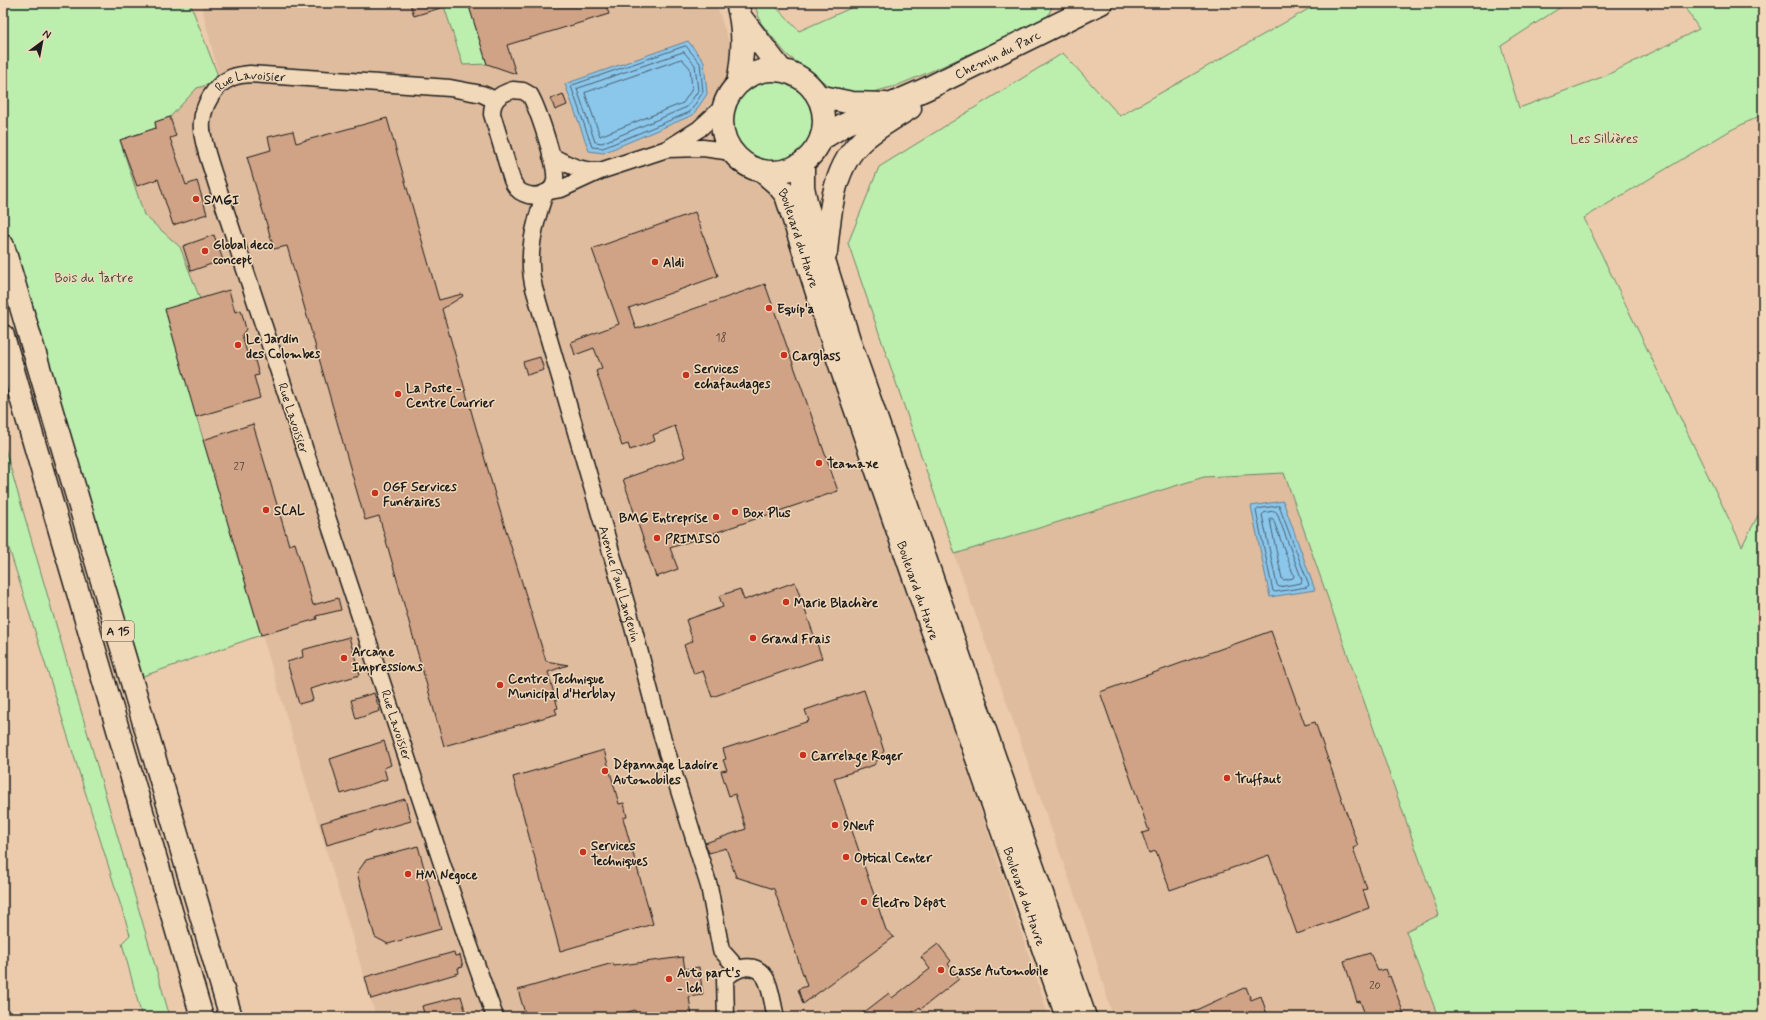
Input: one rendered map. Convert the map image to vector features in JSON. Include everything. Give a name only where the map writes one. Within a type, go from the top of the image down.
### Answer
[{"type":"main road","name":"Chemin du Parc","points":[[821,139],[846,124],[977,65],[1101,3]]},
{"type":"main road","name":"Boulevard du Havre","points":[[739,11],[781,70]]},
{"type":"main road","name":"Boulevard du Havre","points":[[738,83],[742,57],[739,11]]},
{"type":"main road","points":[[825,264],[831,204],[838,181],[856,146],[875,130],[977,65]]},
{"type":"main road","name":"Boulevard du Havre","points":[[768,70],[781,70],[802,78],[818,96],[822,106],[824,128],[817,148],[803,163],[783,171],[762,171],[748,166],[732,152],[727,144],[722,125],[723,107],[727,98],[738,83],[754,73],[768,70]]},
{"type":"main road","name":"Chemin du Parc","points":[[818,96],[852,103],[893,104]]},
{"type":"main road","name":"Boulevard du Havre","points":[[803,163],[803,187],[825,264],[878,425],[1085,1017]]},
{"type":"main road","name":"Boulevard du Havre","points":[[762,171],[777,184],[786,195],[839,362],[1067,1017]]},
{"type":"main road","name":"A 15","points":[[3,246],[231,1017]]},
{"type":"main road","name":"A 15","points":[[3,336],[202,1017]]},
{"type":"street","name":"Rue Lavoisier","points":[[495,100],[482,94],[450,88],[250,74],[229,78],[216,89],[210,98],[202,121],[202,133],[217,185],[495,1017]]},
{"type":"street","name":"Avenue Paul Langevin","points":[[495,100],[503,93],[512,90],[523,91],[530,95],[551,156],[556,179],[547,192],[533,234],[530,272],[661,733],[709,886],[720,950],[737,968]]},
{"type":"street","points":[[495,100],[492,106],[492,114],[514,185],[524,194],[536,195],[561,188],[600,171],[668,149],[699,129],[723,107]]},
{"type":"street","points":[[668,149],[703,148],[732,152]]},
{"type":"street","points":[[551,156],[577,169],[600,171]]},
{"type":"street","points":[[726,1017],[725,979],[731,971],[744,966],[751,968],[765,978],[776,1017]]},
{"type":"shaded area","points":[[201,3],[443,3],[463,65],[468,3],[716,3],[1049,1017],[376,1017],[165,309],[200,299],[180,247],[144,215],[120,140],[156,128],[155,122],[170,117],[197,88],[220,81]]},
{"type":"shaded area","points":[[1284,473],[1439,915],[1460,1017],[1113,1017],[1087,930],[952,548],[1204,477]]},
{"type":"green space","name":"Bois du Tartre","points":[[3,3],[190,3],[220,81],[197,88],[170,117],[155,122],[156,128],[120,140],[144,215],[180,247],[200,299],[165,310],[261,635],[132,680],[3,246]]},
{"type":"green space","points":[[443,3],[468,3],[487,64],[463,65]]},
{"type":"green space","points":[[754,3],[772,3],[799,31],[862,3],[1053,3],[1048,17],[941,67],[896,86],[869,93],[833,89],[787,55],[761,23]]},
{"type":"green space","name":"Les Sillières","points":[[1319,3],[1567,3],[1501,46],[1519,108],[1605,76],[1699,29],[1682,3],[1763,3],[1763,114],[1731,130],[1584,218],[1742,546],[1763,506],[1763,1017],[1438,1017],[1406,931],[1439,915],[1284,473],[1204,477],[955,554],[848,243],[879,167],[1063,53],[1120,116]]},
{"type":"green space","points":[[773,79],[789,82],[803,91],[812,105],[815,121],[812,137],[803,151],[789,160],[773,163],[757,160],[743,151],[734,137],[731,121],[734,105],[743,91],[757,82]]},
{"type":"green space","points":[[3,442],[170,1017],[142,1017],[122,943],[130,935],[3,529]]},
{"type":"water","points":[[688,41],[704,62],[707,94],[693,115],[603,153],[589,151],[565,84]]},
{"type":"water","points":[[1283,501],[1315,590],[1270,597],[1251,506]]},
{"type":"building","points":[[410,3],[447,3],[447,6],[414,16]]},
{"type":"building","points":[[468,3],[605,3],[609,14],[507,45],[516,74],[487,64]]},
{"type":"building","points":[[563,94],[567,105],[555,110],[551,99]]},
{"type":"building","points":[[170,117],[176,136],[170,138],[186,185],[197,181],[207,214],[173,225],[158,179],[137,186],[120,140],[156,128],[155,122]]},
{"type":"building","name":"La Poste - Centre Courrier","points":[[387,118],[439,300],[462,294],[463,296],[442,309],[494,491],[546,661],[568,665],[548,672],[558,708],[555,709],[557,714],[444,746],[379,516],[365,520],[287,246],[274,249],[247,157],[271,150],[268,137],[293,131],[296,143]]},
{"type":"building","points":[[695,212],[718,276],[629,308],[636,329],[765,284],[838,491],[670,548],[678,569],[656,577],[623,479],[685,457],[675,426],[653,435],[655,441],[630,450],[628,444],[622,446],[596,371],[602,368],[594,348],[575,355],[571,342],[619,324],[592,249]]},
{"type":"building","points":[[214,235],[223,260],[191,271],[183,246]]},
{"type":"building","points":[[229,290],[235,312],[241,310],[246,329],[242,335],[247,353],[254,357],[259,375],[254,376],[260,398],[196,417],[165,309]]},
{"type":"building","points":[[540,357],[544,370],[527,375],[523,362]]},
{"type":"building","points":[[253,424],[289,545],[295,543],[313,605],[338,598],[341,610],[316,616],[317,619],[261,635],[203,440]]},
{"type":"building","points":[[795,582],[822,658],[712,697],[703,671],[694,674],[684,645],[693,641],[686,620],[723,607],[719,596],[740,589],[744,600]]},
{"type":"building","name":"Truffaut","points":[[1271,631],[1305,725],[1315,722],[1358,846],[1353,848],[1367,889],[1363,890],[1369,908],[1297,934],[1269,855],[1170,890],[1156,851],[1149,853],[1142,833],[1149,831],[1100,692]]},
{"type":"building","points":[[349,637],[360,675],[310,689],[313,700],[299,704],[287,662],[303,657],[302,650]]},
{"type":"building","points":[[864,690],[884,751],[874,765],[834,778],[886,930],[894,937],[803,1004],[798,989],[807,986],[774,889],[736,877],[726,848],[709,853],[705,843],[746,829],[735,794],[729,796],[721,771],[727,770],[723,760],[726,759],[723,749],[809,721],[805,710]]},
{"type":"building","points":[[374,693],[380,711],[356,719],[351,700]]},
{"type":"building","points":[[384,741],[391,765],[384,768],[387,779],[341,794],[330,759]]},
{"type":"building","name":"Services Techniques","points":[[604,750],[619,804],[624,803],[627,817],[623,818],[653,924],[560,951],[513,777]]},
{"type":"building","points":[[405,799],[411,821],[327,845],[321,823]]},
{"type":"building","points":[[418,846],[441,929],[388,944],[375,937],[357,873],[366,860]]},
{"type":"building","points":[[938,944],[951,961],[948,964],[959,979],[921,1009],[920,1007],[906,1017],[858,1017],[889,993],[892,998],[930,969],[921,957]]},
{"type":"building","points":[[454,952],[455,956],[460,955],[463,967],[458,968],[459,973],[371,999],[365,977]]},
{"type":"building","points":[[1370,953],[1378,971],[1385,969],[1388,977],[1390,976],[1405,1017],[1366,1017],[1360,1001],[1357,1002],[1344,961]]},
{"type":"building","points":[[683,957],[685,969],[699,967],[703,995],[689,997],[692,1017],[636,1017],[635,1010],[611,1017],[526,1017],[518,990],[613,963],[614,966]]},
{"type":"building","points":[[1246,987],[1251,1000],[1261,996],[1268,1017],[1181,1017]]},
{"type":"building","points":[[461,996],[467,1017],[425,1017],[422,1006]]},
{"type":"place","name":"SMGI","points":[[196,199]]},
{"type":"place","name":"Global deco concept","points":[[205,251]]},
{"type":"place","name":"Aldi","points":[[655,262]]},
{"type":"place","name":"Equip'a","points":[[769,308]]},
{"type":"place","name":"Le Jardin des Colombes","points":[[238,345]]},
{"type":"place","name":"Carglass","points":[[784,355]]},
{"type":"place","name":"Services echafaudages","points":[[686,375]]},
{"type":"place","name":"La Poste - Centre Courrier","points":[[398,394]]},
{"type":"place","name":"Teamaxe","points":[[819,463]]},
{"type":"place","name":"OGF Services Funéraires","points":[[375,493]]},
{"type":"place","name":"SCAL","points":[[266,510]]},
{"type":"place","name":"Box Plus","points":[[735,512]]},
{"type":"place","name":"BMG Entreprise","points":[[716,517]]},
{"type":"place","name":"PRIMISO","points":[[657,538]]},
{"type":"place","name":"Marie Blachère","points":[[786,602]]},
{"type":"place","name":"Grand Frais","points":[[753,638]]},
{"type":"place","name":"Arcane Impressions","points":[[344,658]]},
{"type":"place","name":"Centre Technique Municipal d'Herblay","points":[[500,685]]},
{"type":"place","name":"Carrelage Roger","points":[[803,755]]},
{"type":"place","name":"Dépannage Ladoire Automobiles","points":[[605,771]]},
{"type":"place","name":"Truffaut","points":[[1227,778]]},
{"type":"place","name":"9Neuf","points":[[835,825]]},
{"type":"place","name":"Services Techniques","points":[[583,852]]},
{"type":"place","name":"Optical Center","points":[[846,857]]},
{"type":"place","name":"HM Negoce","points":[[408,874]]},
{"type":"place","name":"Électro Dépôt","points":[[864,902]]},
{"type":"place","name":"Casse Automobile","points":[[941,970]]},
{"type":"place","name":"Auto part's - lch","points":[[669,979]]}]
